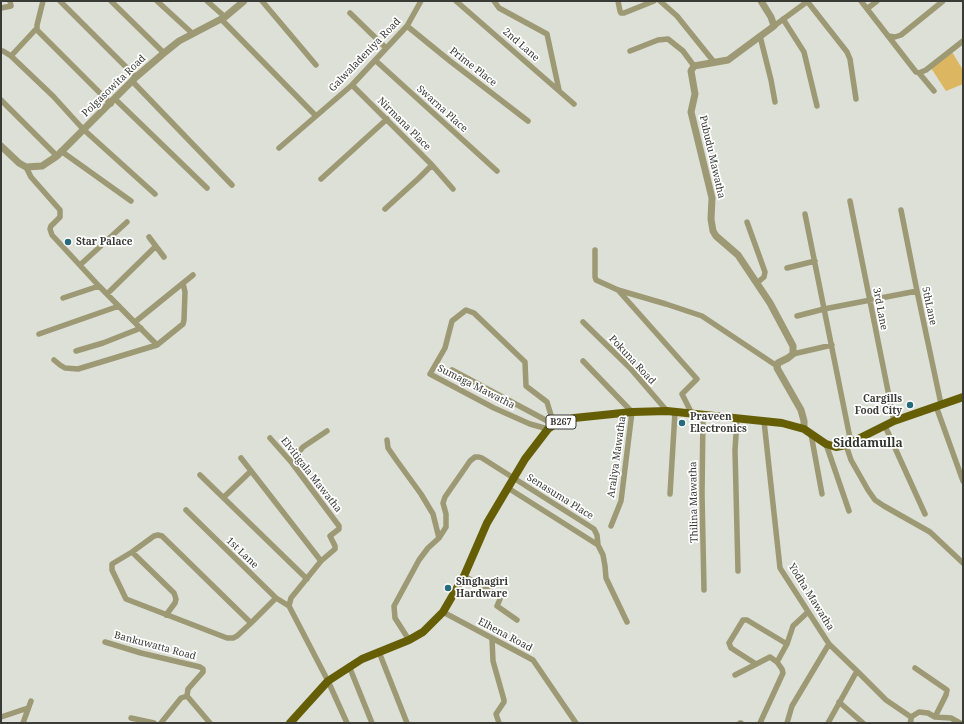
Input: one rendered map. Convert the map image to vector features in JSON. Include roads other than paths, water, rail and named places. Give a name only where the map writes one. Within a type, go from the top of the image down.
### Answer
[{"type":"main road","points":[[826,444],[836,447],[848,444],[894,421],[963,397]]},
{"type":"main road","name":"B267","points":[[291,723],[328,681],[362,658],[409,640],[423,632],[443,612],[464,576],[487,523],[525,459],[552,426],[574,418],[632,412],[703,414],[782,423],[808,431],[826,444]]},
{"type":"street","points":[[1,8],[11,6],[10,1]]},
{"type":"street","points":[[11,56],[37,28],[43,1]]},
{"type":"street","points":[[60,1],[232,185]]},
{"type":"street","points":[[111,1],[164,53]]},
{"type":"street","points":[[157,1],[193,34]]},
{"type":"street","points":[[207,1],[316,116]]},
{"type":"street","name":"Polgasowita Road","points":[[26,167],[42,166],[59,153],[134,79],[164,53],[179,41],[223,18],[244,1]]},
{"type":"street","points":[[262,1],[316,65]]},
{"type":"street","name":"Galwaladeniya Road","points":[[279,148],[352,85],[407,26],[421,1]]},
{"type":"street","name":"2nd Lane","points":[[456,1],[574,104]]},
{"type":"street","points":[[494,1],[499,8],[547,34],[559,90]]},
{"type":"street","points":[[618,1],[620,11],[622,13],[642,7],[654,1]]},
{"type":"street","points":[[660,1],[677,16],[714,62]]},
{"type":"street","points":[[761,1],[771,17],[774,26]]},
{"type":"street","points":[[630,51],[658,40],[668,39],[683,51],[694,66],[728,60],[807,1],[847,52],[850,59],[856,99]]},
{"type":"street","points":[[861,1],[868,8],[916,72],[919,72],[934,92]]},
{"type":"street","points":[[868,8],[876,1]]},
{"type":"street","points":[[888,36],[895,37],[900,35],[943,1]]},
{"type":"street","points":[[350,13],[386,48]]},
{"type":"street","points":[[783,19],[804,52],[817,106]]},
{"type":"street","name":"Prime Place","points":[[407,26],[528,121]]},
{"type":"street","points":[[37,28],[43,38],[207,188]]},
{"type":"street","points":[[760,36],[775,102]]},
{"type":"street","points":[[919,72],[934,65],[963,42]]},
{"type":"street","points":[[1,51],[4,51],[11,56],[53,96],[83,129],[155,194]]},
{"type":"street","name":"Swarna Place","points":[[375,60],[497,171]]},
{"type":"street","name":"Pubudu Mawatha","points":[[694,66],[691,71],[695,94],[692,117],[712,198],[711,219],[713,231],[716,236],[738,255],[757,283],[770,303],[791,343],[794,349],[793,354]]},
{"type":"street","name":"Nirmana Place","points":[[352,85],[432,165],[385,209]]},
{"type":"street","points":[[1,100],[59,153],[131,201]]},
{"type":"street","points":[[321,179],[387,119]]},
{"type":"street","points":[[1,146],[19,163],[26,167],[31,177],[60,210],[60,217],[51,226],[50,230],[52,235],[98,286],[158,345]]},
{"type":"street","points":[[432,165],[453,189]]},
{"type":"street","name":"3rd Lane","points":[[850,200],[894,421]]},
{"type":"street","name":"5thLane","points":[[901,210],[939,405],[963,481]]},
{"type":"street","points":[[805,214],[832,345],[851,460],[868,490],[876,500],[930,532],[963,563]]},
{"type":"street","points":[[80,265],[126,222]]},
{"type":"street","points":[[747,222],[765,272],[764,277],[757,283]]},
{"type":"street","points":[[149,237],[164,257]]},
{"type":"street","points":[[107,294],[156,246]]},
{"type":"street","points":[[595,250],[596,280],[618,290],[702,316],[777,366],[801,410],[808,431],[822,494]]},
{"type":"street","points":[[787,268],[815,261]]},
{"type":"street","points":[[135,322],[193,276]]},
{"type":"street","points":[[54,360],[65,368],[78,369],[158,345],[182,324],[184,320],[185,292],[183,283]]},
{"type":"street","points":[[64,298],[98,286]]},
{"type":"street","points":[[618,290],[697,379],[682,394],[692,414]]},
{"type":"street","points":[[797,316],[824,309],[916,291]]},
{"type":"street","points":[[39,334],[119,306]]},
{"type":"street","name":"Sumaga Mawatha","points":[[466,310],[474,313],[525,362],[526,386],[547,402],[552,426],[530,424],[494,408],[430,374],[445,348],[452,321],[466,310]]},
{"type":"street","name":"Pokuna Road","points":[[583,322],[630,368],[671,412]]},
{"type":"street","points":[[76,351],[141,328]]},
{"type":"street","points":[[777,366],[780,361],[793,354],[832,345]]},
{"type":"street","points":[[583,361],[632,412]]},
{"type":"street","points":[[452,370],[552,426]]},
{"type":"street","name":"Araliya Mawatha","points":[[611,526],[621,502],[632,412]]},
{"type":"street","points":[[670,494],[671,412]]},
{"type":"street","name":"Thilina Mawatha","points":[[703,414],[702,494],[704,590]]},
{"type":"street","points":[[738,419],[735,450],[738,570]]},
{"type":"street","name":"Yodha Mawatha","points":[[764,421],[780,568],[829,644],[792,706],[787,723]]},
{"type":"street","points":[[885,426],[925,514]]},
{"type":"street","points":[[292,463],[303,447],[327,431]]},
{"type":"street","name":"Elvitigala Mawatha","points":[[270,438],[292,463],[339,526],[339,529],[330,536],[335,549],[321,561],[292,598],[289,606]]},
{"type":"street","points":[[387,440],[388,448],[421,494],[433,514],[439,538],[418,560],[394,606],[395,618],[409,640]]},
{"type":"street","points":[[826,444],[850,511]]},
{"type":"street","name":"Senasuma Place","points":[[439,538],[446,527],[446,514],[443,503],[444,500],[470,461],[475,457],[482,458],[590,526],[597,535],[598,545],[606,566],[606,578],[609,586],[627,622]]},
{"type":"street","points":[[241,458],[321,561]]},
{"type":"street","points":[[224,497],[251,471]]},
{"type":"street","points":[[200,475],[307,579]]},
{"type":"street","points":[[508,488],[598,545]]},
{"type":"street","name":"1st Lane","points":[[186,510],[276,598],[289,606]]},
{"type":"street","points":[[251,623],[162,536],[154,536],[112,564],[111,567],[124,595],[130,601],[227,638],[237,636],[251,623],[276,598]]},
{"type":"street","points":[[132,552],[174,593],[176,599],[175,603],[166,615]]},
{"type":"street","points":[[464,576],[498,595],[500,599],[497,606],[517,620]]},
{"type":"street","points":[[289,606],[328,681],[347,723]]},
{"type":"street","name":"Elhena Road","points":[[443,612],[533,660],[576,723]]},
{"type":"street","points":[[777,662],[787,644],[793,626],[808,612]]},
{"type":"street","points":[[756,664],[731,648],[729,644],[743,620],[747,620],[787,644]]},
{"type":"street","points":[[492,639],[493,661],[504,700],[502,706],[496,714],[499,723]]},
{"type":"street","name":"Bankuwatta Road","points":[[105,642],[141,653],[200,667],[203,669],[203,672],[188,689],[187,696]]},
{"type":"street","points":[[829,644],[886,700],[910,720],[919,712],[928,713],[935,718],[951,718],[960,723]]},
{"type":"street","points":[[379,652],[407,723]]},
{"type":"street","points":[[735,675],[770,657],[777,662],[782,669],[783,673],[760,723]]},
{"type":"street","points":[[349,666],[372,723]]},
{"type":"street","points":[[915,668],[947,690],[935,718]]},
{"type":"street","points":[[828,723],[857,671]]},
{"type":"street","points":[[161,723],[181,698],[187,696],[210,723]]},
{"type":"street","points":[[23,723],[31,701]]},
{"type":"street","points":[[840,702],[863,723]]},
{"type":"street","points":[[1,717],[28,708]]},
{"type":"street","points":[[132,718],[154,723]]},
{"type":"place","name":"Star Palace","points":[[68,242]]},
{"type":"place","name":"Cargills Food City","points":[[910,405]]},
{"type":"place","name":"Praveen Electronics","points":[[682,423]]},
{"type":"place","name":"Singhagiri Hardware","points":[[448,588]]},
{"type":"district","name":"Siddamulla","points":[[868,444]]}]
